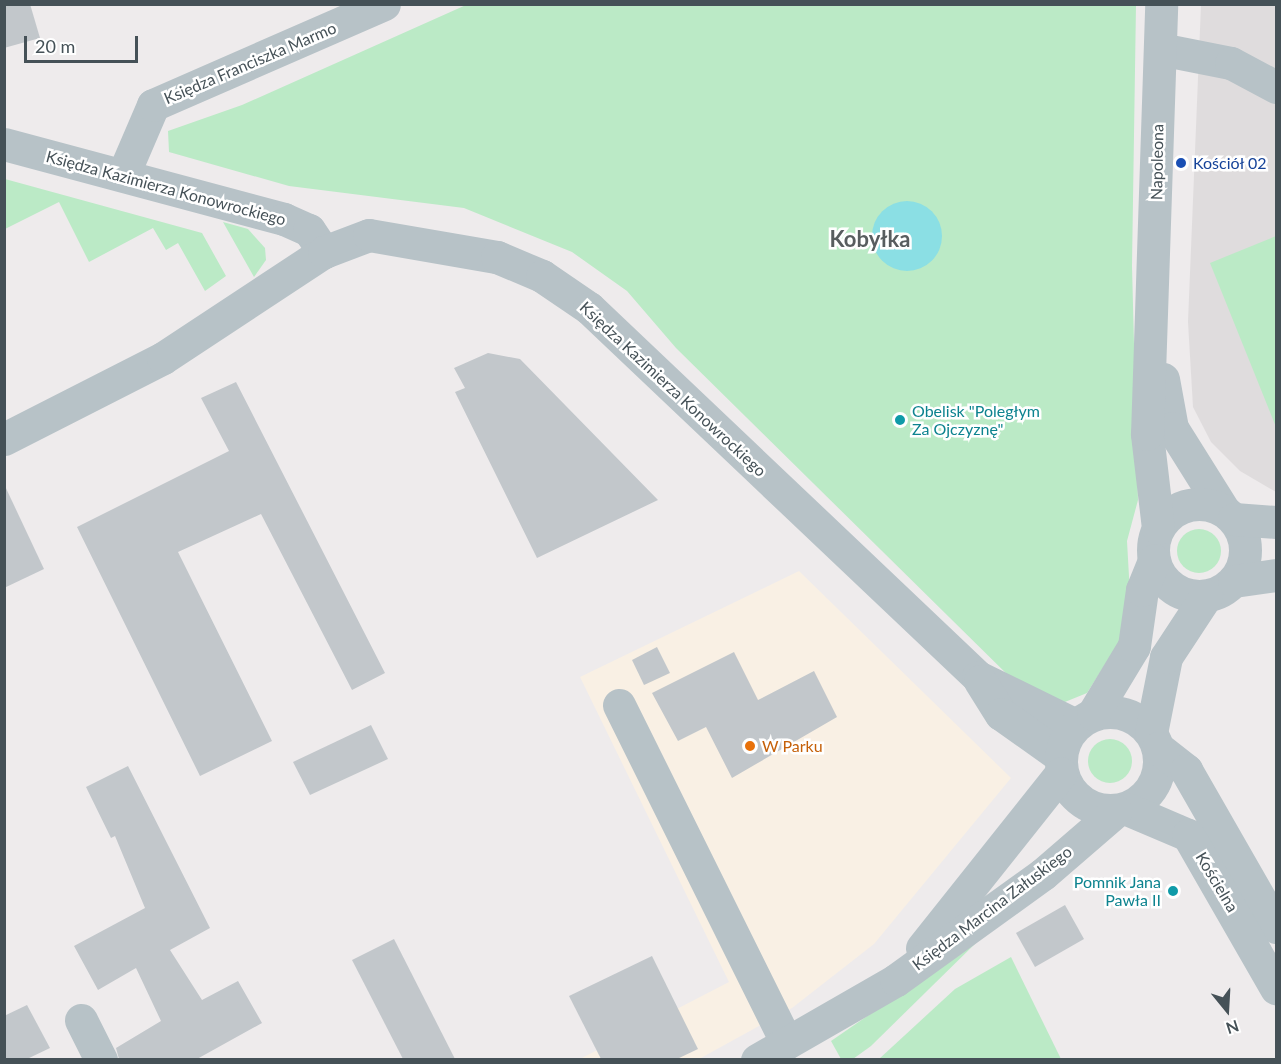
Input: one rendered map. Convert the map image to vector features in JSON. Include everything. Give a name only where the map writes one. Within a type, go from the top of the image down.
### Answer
[{"type":"street","name":"Księdza Franciszka Marmo","points":[[123,175],[153,105],[384,4]]},
{"type":"street","name":"Napoleona","points":[[1158,528],[1147,434],[1153,319],[1161,4]]},
{"type":"street","points":[[1160,49],[1231,63],[1276,87]]},
{"type":"street","name":"Księdza Kazimierza Konowrockiego","points":[[4,144],[284,219],[309,230],[324,252],[369,235],[471,251],[542,276],[589,308],[658,370],[978,677]]},
{"type":"street","points":[[4,439],[164,358],[324,252]]},
{"type":"street","name":"Napoleona","points":[[1153,319],[1172,428],[1229,515]]},
{"type":"street","points":[[1061,765],[1085,720],[1134,646],[1142,590],[1154,560],[1158,528],[1185,506],[1276,522]]},
{"type":"street","points":[[978,677],[1001,714],[1061,765],[1072,795],[1092,808],[1121,810],[1154,784],[1155,740],[1166,657],[1220,589],[1246,547],[1229,515]]},
{"type":"street","points":[[1154,560],[1162,578],[1177,591],[1220,589],[1276,575]]},
{"type":"street","points":[[978,677],[1085,720],[1115,712],[1135,718],[1155,740]]},
{"type":"street","points":[[619,705],[787,1043]]},
{"type":"street","name":"Kościelna","points":[[1155,740],[1186,770],[1276,927]]},
{"type":"street","name":"Księdza Marcina Załuskiego","points":[[896,980],[1061,765]]},
{"type":"street","name":"Kościelna","points":[[1121,810],[1188,835],[1276,988]]},
{"type":"street","name":"Księdza Marcina Załuskiego","points":[[758,1059],[896,980],[1043,874],[1121,810]]},
{"type":"street","points":[[81,1020],[101,1059]]},
{"type":"shaded area","points":[[1201,5],[1276,5],[1276,492],[1240,471],[1211,442],[1193,407],[1188,322]]},
{"type":"shaded area","points":[[799,571],[1011,778],[874,944],[792,1008],[699,1059],[578,1060],[729,982],[580,677]]},
{"type":"green space","points":[[466,5],[1136,5],[1132,266],[1138,500],[1127,541],[1131,612],[1127,630],[1087,693],[1060,704],[1018,685],[676,348],[627,291],[572,252],[464,208],[289,186],[169,152],[168,131],[242,105]]},
{"type":"green space","points":[[5,179],[202,233],[226,276],[205,291],[178,243],[166,250],[153,228],[89,262],[59,202],[5,229]]},
{"type":"green space","points":[[223,222],[248,229],[265,248],[266,260],[254,277]]},
{"type":"green space","points":[[1276,236],[1276,427],[1210,263]]},
{"type":"green space","points":[[1199,529],[1215,535],[1221,551],[1215,567],[1199,573],[1183,567],[1177,551],[1183,535]]},
{"type":"green space","points":[[1110,739],[1126,745],[1132,761],[1126,777],[1110,783],[1094,777],[1088,761],[1094,745]]},
{"type":"green space","points":[[982,937],[871,1046],[853,1059],[841,1059],[831,1041]]},
{"type":"green space","points":[[1011,957],[1061,1059],[879,1059],[955,989]]},
{"type":"water","points":[[914,201],[927,207],[936,216],[940,222],[942,236],[940,250],[932,261],[921,269],[900,271],[882,261],[874,250],[872,229],[882,211],[893,203]]},
{"type":"building","points":[[4,4],[30,4],[40,38],[4,48]]},
{"type":"building","points":[[488,353],[520,359],[658,500],[537,558],[455,392],[465,388],[454,368]]},
{"type":"building","points":[[236,382],[385,673],[352,690],[261,514],[178,552],[272,741],[200,776],[77,527],[229,451],[201,398]]},
{"type":"building","points":[[4,484],[44,569],[4,588]]},
{"type":"building","points":[[657,647],[670,673],[644,685],[632,660]]},
{"type":"building","points":[[734,652],[758,700],[814,671],[837,717],[732,778],[706,727],[678,741],[652,693]]},
{"type":"building","points":[[371,725],[388,759],[310,795],[293,762]]},
{"type":"building","points":[[128,766],[210,928],[170,950],[202,1000],[238,981],[262,1023],[197,1059],[119,1059],[116,1048],[161,1021],[136,968],[98,990],[74,946],[145,908],[115,836],[111,838],[86,787]]},
{"type":"building","points":[[1065,905],[1084,939],[1035,967],[1016,933]]},
{"type":"building","points":[[394,939],[455,1059],[403,1059],[352,960]]},
{"type":"building","points":[[652,956],[698,1049],[677,1059],[601,1059],[569,996]]},
{"type":"building","points":[[27,1005],[50,1048],[27,1059],[4,1059],[4,1016]]},
{"type":"place","name":"Kościół 02","points":[[1181,163]]},
{"type":"place","name":"Obelisk \"Poległym Za Ojczyznę\"","points":[[900,420]]},
{"type":"place","name":"W Parku","points":[[750,746]]},
{"type":"place","name":"Pomnik Jana Pawła II","points":[[1173,891]]},
{"type":"district","name":"Kobyłka","points":[[870,239]]}]
